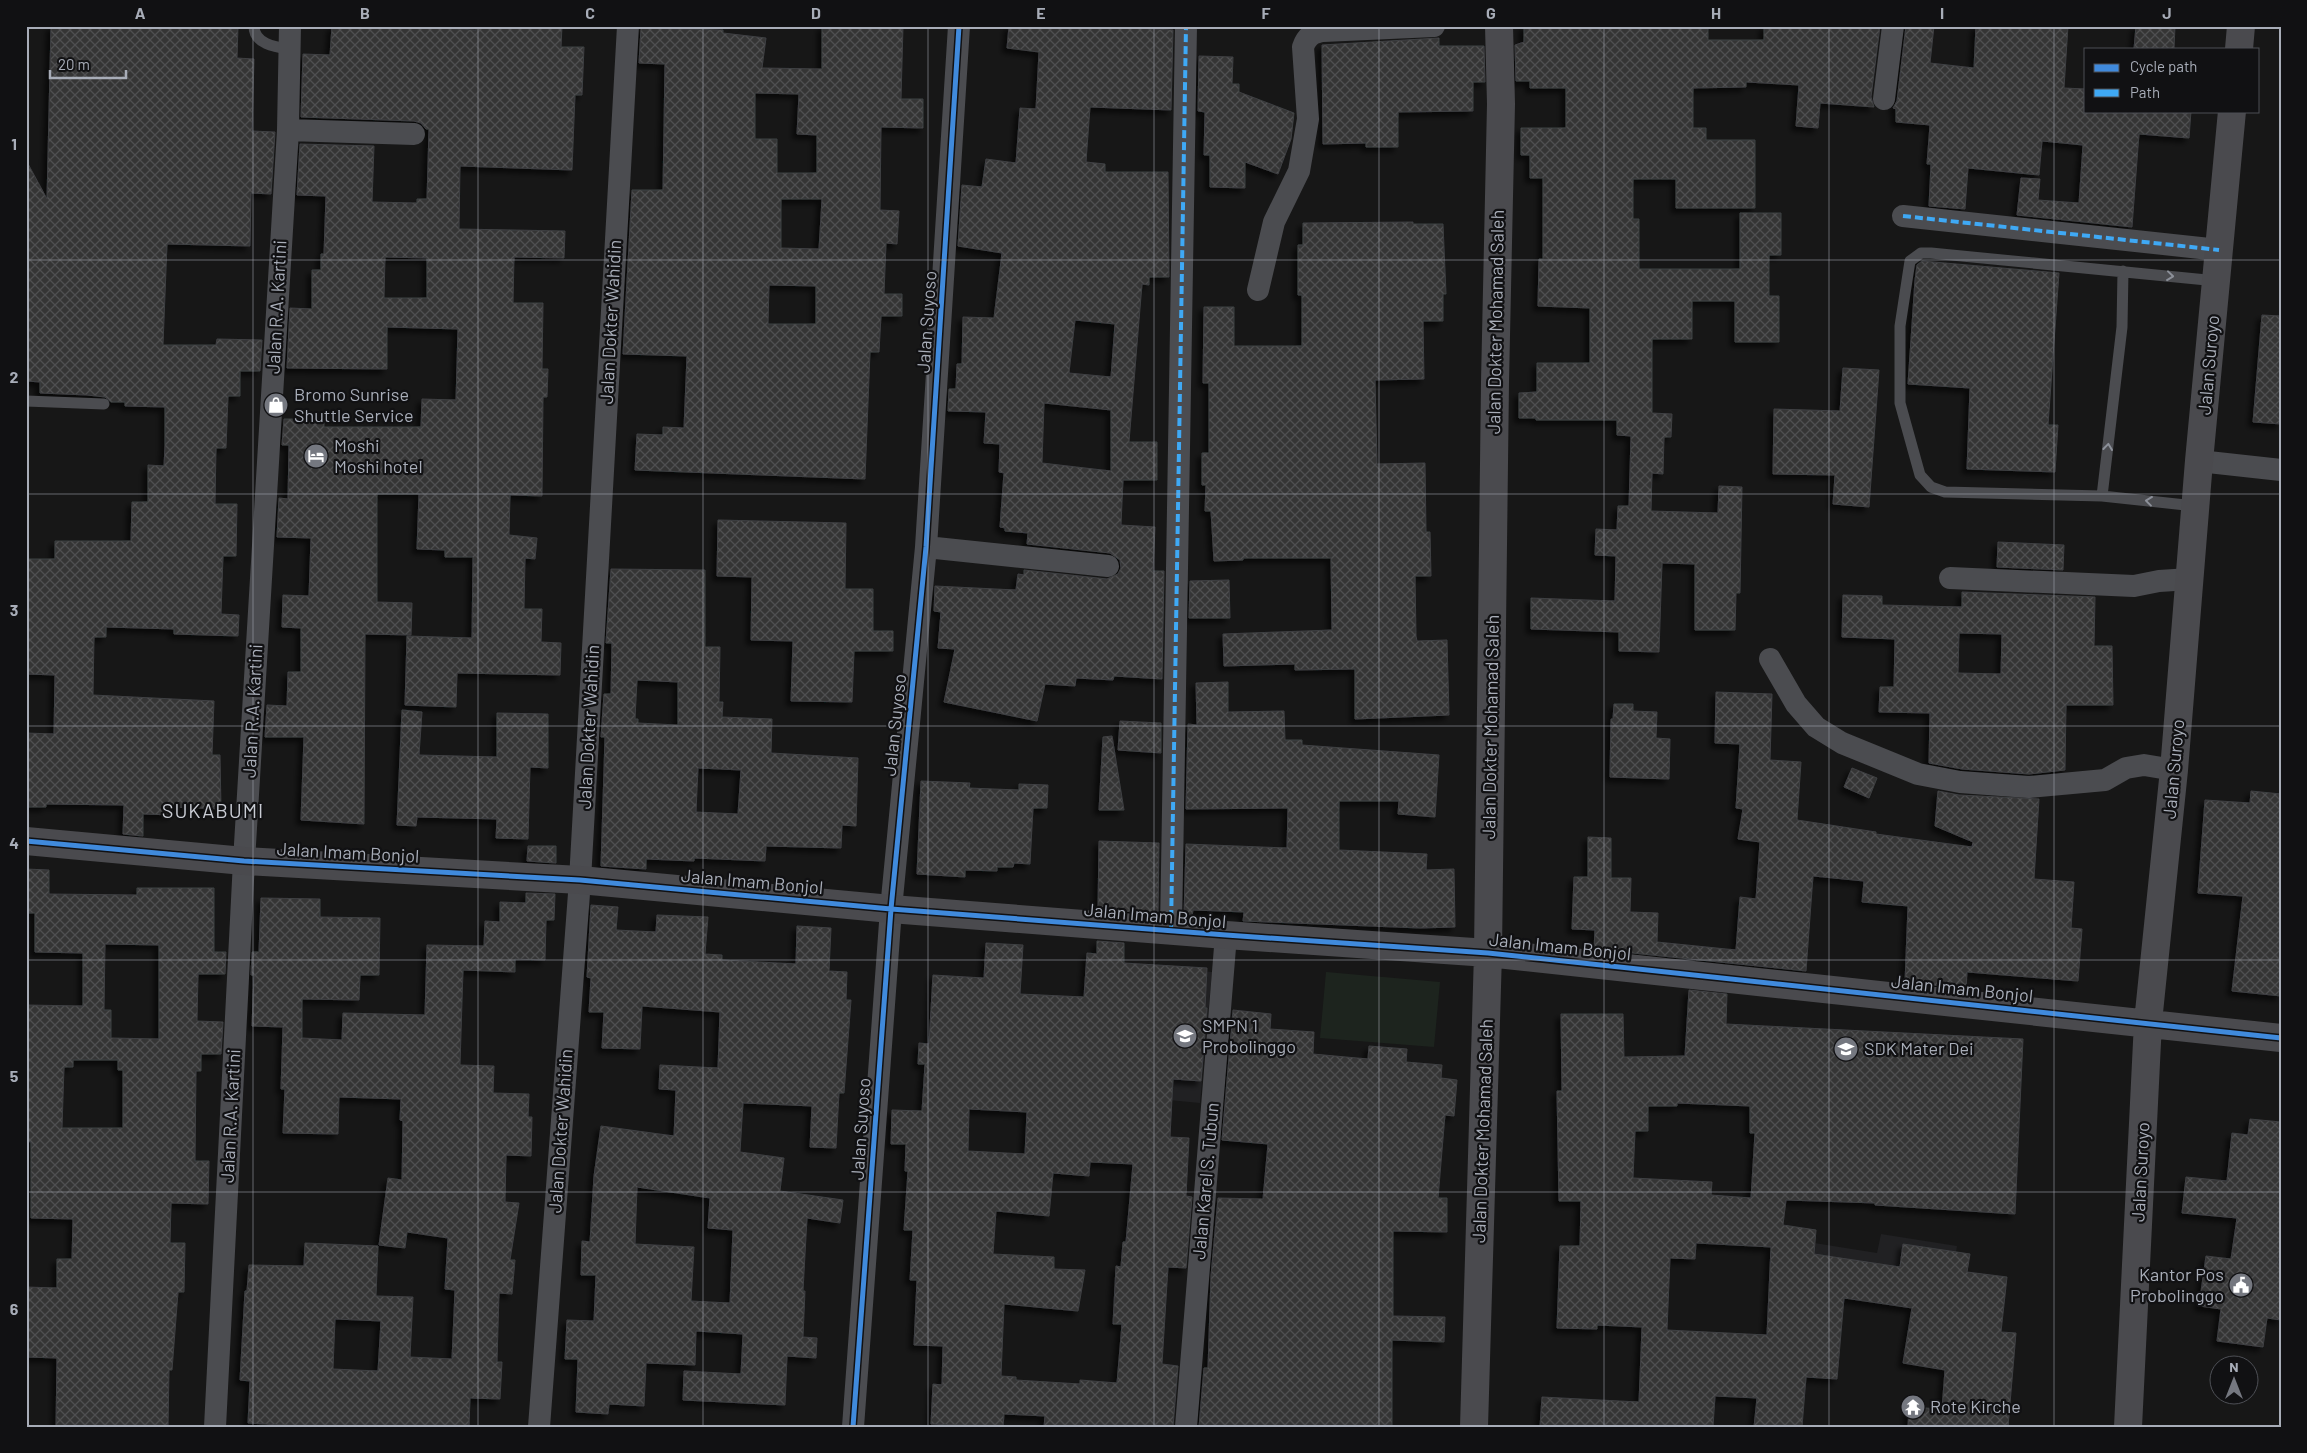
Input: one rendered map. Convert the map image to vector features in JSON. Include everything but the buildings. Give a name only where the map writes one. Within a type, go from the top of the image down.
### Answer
[{"type":"main road","name":"Jalan Dokter Mohamad Saleh","points":[[1474,1427],[1488,953],[1500,104],[1499,26]]},
{"type":"main road","points":[[2238,48],[2241,26]]},
{"type":"main road","name":"Jalan Suroyo","points":[[2128,1427],[2148,1022],[2174,770],[2232,112]]},
{"type":"main road","name":"Jalan Imam Bonjol","points":[[26,841],[244,861],[580,880],[891,909],[1488,953],[2148,1022],[2281,1038]]},
{"type":"street","name":"Jalan R.A. Kartini","points":[[215,1427],[244,861],[288,130],[290,26]]},
{"type":"street","name":"Jalan Dokter Wahidin","points":[[539,1427],[580,880],[628,26]]},
{"type":"street","name":"Jalan Suyoso","points":[[853,1427],[891,909],[926,547],[959,26]]},
{"type":"street","points":[[1171,930],[1186,26]]},
{"type":"street","points":[[1258,290],[1274,222],[1298,171],[1308,119],[1303,47],[1306,38],[1314,33],[1323,31],[1434,26]]},
{"type":"street","points":[[1884,99],[1893,26]]},
{"type":"street","points":[[288,130],[414,134]]},
{"type":"street","points":[[1903,216],[2219,250]]},
{"type":"street","points":[[2200,461],[2281,470]]},
{"type":"street","points":[[926,547],[1108,566]]},
{"type":"street","points":[[1950,578],[2134,586],[2159,581],[2190,579]]},
{"type":"street","points":[[1770,659],[1796,704],[1816,727],[1842,743],[1918,774],[1960,782],[2029,787],[2105,780],[2126,768],[2144,765],[2174,770]]},
{"type":"street","name":"Jalan Karel S. Tubun","points":[[1186,1427],[1226,935]]},
{"type":"lane","points":[[254,26],[254,32],[259,39],[270,46],[289,49]]},
{"type":"lane","points":[[2196,506],[2102,496],[1945,492],[1931,487],[1920,475],[1910,445],[1900,402],[1900,326],[1910,261],[1921,254],[1931,253],[2217,281]]},
{"type":"lane","points":[[2102,496],[2122,327],[2123,271]]},
{"type":"lane","points":[[26,401],[104,404]]},
{"type":"shaded area","name":"SMPN 1 Probolinggo","points":[[1170,968],[1212,972],[1200,1103],[1158,1099]]},
{"type":"shaded area","points":[[1326,972],[1440,982],[1434,1047],[1320,1038]]},
{"type":"shaded area","points":[[1881,1234],[1957,1246],[1947,1307],[1801,1283],[1808,1242],[1877,1253]]},
{"type":"marked path","points":[[1171,930],[1186,26]]},
{"type":"marked path","points":[[1903,216],[2219,250]]},
{"type":"cycle path","points":[[853,1427],[891,909],[926,547],[959,26]]},
{"type":"cycle path","points":[[26,841],[244,861],[580,880],[891,909],[1488,953],[2281,1038]]},
{"type":"place","name":"Bromo Sunrise Shuttle Service","points":[[276,405]]},
{"type":"place","name":"Moshi Moshi hotel","points":[[316,456]]},
{"type":"place","name":"SMPN 1 Probolinggo","points":[[1185,1036]]},
{"type":"place","name":"SDK Mater Dei","points":[[1846,1049]]},
{"type":"place","name":"Kantor Pos Probolinggo","points":[[2241,1285]]},
{"type":"place","name":"Rote Kirche","points":[[1913,1407]]},
{"type":"district","name":"SUKABUMI","points":[[213,811]]}]
